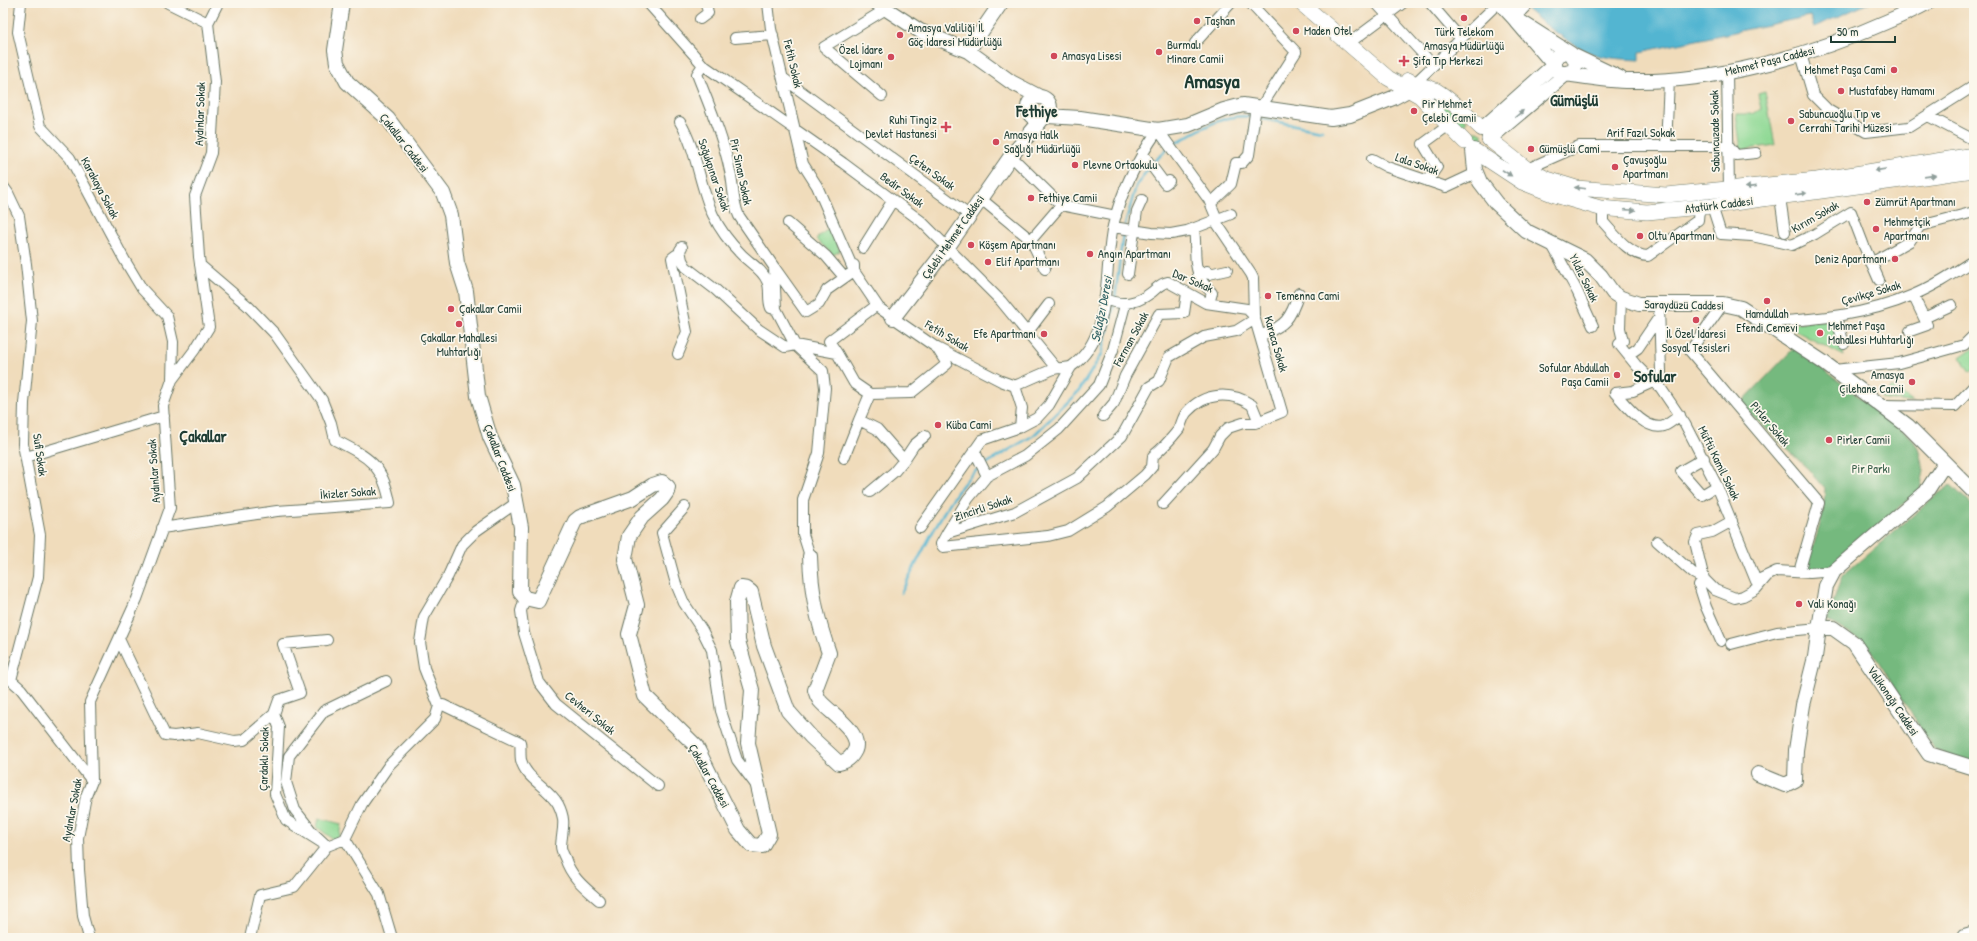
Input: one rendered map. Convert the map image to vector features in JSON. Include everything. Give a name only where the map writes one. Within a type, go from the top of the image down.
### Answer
[{"type":"main road","points":[[1301,3],[1388,78],[1411,87]]},
{"type":"main road","points":[[1317,3],[1411,87]]},
{"type":"main road","name":"Atatürk Caddesi","points":[[1411,87],[1445,128],[1471,148],[1522,182],[1555,196],[1603,209],[1647,212],[1706,207],[1974,170]]},
{"type":"main road","name":"Atatürk Caddesi","points":[[1411,87],[1435,90],[1457,106],[1484,132],[1527,168],[1547,179],[1576,188],[1666,195],[1818,180],[1974,156]]},
{"type":"main road","points":[[1470,130],[1484,132],[1486,147],[1471,148],[1465,136],[1470,130]]},
{"type":"street","name":"Karakaya Sokak","points":[[21,3],[18,32],[40,126],[70,158],[134,277],[142,289],[167,316],[173,342],[172,380]]},
{"type":"street","points":[[168,3],[208,23],[218,3]]},
{"type":"street","name":"Çakallar Caddesi","points":[[342,3],[335,50],[337,63],[348,82],[388,119],[443,193],[451,215],[457,263],[466,291],[478,396],[490,437],[513,485],[521,527],[520,592],[525,598],[538,601],[575,521],[580,517],[633,498],[662,482],[668,487],[667,492],[642,517],[628,536],[625,559],[638,605],[629,634],[645,696],[696,746],[738,830],[751,844],[762,846],[769,834],[748,743],[752,690],[738,641],[737,602],[741,588],[747,589],[751,592],[764,646],[788,711],[810,737],[839,763],[847,761],[853,755],[856,747],[853,734],[820,701],[814,690],[829,653],[821,632],[811,586],[810,556]]},
{"type":"street","points":[[648,3],[703,65]]},
{"type":"street","points":[[700,19],[708,13],[706,3]]},
{"type":"street","name":"Fetih Sokak","points":[[768,3],[773,35],[803,164],[817,186],[854,266],[877,305],[937,348],[1001,381],[1015,386]]},
{"type":"street","points":[[968,51],[1001,3]]},
{"type":"street","points":[[1195,43],[1231,3]]},
{"type":"street","points":[[1211,203],[1231,184],[1236,163],[1242,163],[1249,155],[1256,112],[1296,52],[1250,3]]},
{"type":"street","points":[[1376,3],[1434,65]]},
{"type":"street","points":[[1356,38],[1404,3]]},
{"type":"street","points":[[1430,3],[1460,39]]},
{"type":"street","name":"Mehmet Paşa Caddesi","points":[[1566,74],[1628,81],[1669,80],[1727,72],[1801,54],[1860,33],[1925,4]]},
{"type":"street","points":[[882,96],[824,47],[881,6],[920,31],[968,51],[1011,82],[1032,105],[1034,118],[1047,113],[1158,130],[1188,125],[1224,110],[1243,105],[1256,112],[1331,118],[1350,116],[1393,98],[1411,87],[1496,5],[1520,9],[1554,65],[1559,72],[1566,74]]},
{"type":"street","name":"Mehmet Paşa Caddesi","points":[[1520,9],[1570,54],[1628,81]]},
{"type":"street","name":"Aydınlar Sokak","points":[[89,938],[83,916],[78,838],[86,796],[92,781],[90,702],[137,599],[170,508],[163,406],[172,380],[196,348],[209,326],[200,265],[195,196],[211,153],[215,82],[208,23]]},
{"type":"street","points":[[735,38],[773,35]]},
{"type":"street","points":[[1562,52],[1570,54],[1576,60],[1575,68],[1484,132],[1554,65],[1556,56],[1562,52]]},
{"type":"street","points":[[1801,54],[1813,95],[1828,110],[1866,132],[1909,127],[1974,86]]},
{"type":"street","name":"Bedir Sokak","points":[[703,65],[921,221],[948,246],[1001,301],[1056,368]]},
{"type":"street","name":"Pir Sinan Sokak","points":[[703,65],[697,74],[722,140],[731,172],[735,208],[774,267]]},
{"type":"street","name":"Sabuncuzade Sokak","points":[[1727,72],[1730,189]]},
{"type":"street","name":"Çeten Sokak","points":[[783,78],[969,215]]},
{"type":"street","points":[[1666,146],[1669,80]]},
{"type":"street","points":[[1032,105],[1047,99],[1047,113]]},
{"type":"street","name":"Çelebi Mehmet Caddesi","points":[[1011,156],[1032,105]]},
{"type":"street","name":"Çelebi Mehmet Caddesi","points":[[894,318],[948,246],[980,198],[1011,156],[1047,113]]},
{"type":"street","points":[[1928,116],[1974,140]]},
{"type":"street","name":"Soğukpınar Sokak","points":[[680,122],[685,131],[702,190],[714,217],[732,244],[762,273],[768,282],[768,300],[771,308],[776,309]]},
{"type":"street","points":[[1427,181],[1437,167],[1423,144],[1445,128]]},
{"type":"street","points":[[920,528],[982,440],[1020,427],[1037,418],[1049,405],[1070,367],[1089,349],[1099,327],[1106,300],[1116,216],[1125,187],[1142,153],[1158,130]]},
{"type":"street","name":"Karaca Sokak","points":[[1158,130],[1211,203],[1217,219],[1216,222],[1253,278],[1254,316],[1282,412],[1259,422],[1235,424],[1228,428],[1220,436],[1213,449],[1163,504]]},
{"type":"street","name":"Arif Fazıl Sokak","points":[[1527,168],[1579,146],[1729,146],[1736,155],[1756,153]]},
{"type":"street","name":"Saraydüzü Caddesi","points":[[1471,148],[1476,173],[1480,182],[1496,202],[1526,231],[1585,260],[1601,276],[1613,293],[1620,298],[1659,311],[1723,304],[1742,308],[1766,322],[1834,370],[1908,426],[1974,492]]},
{"type":"street","points":[[1142,153],[1165,184],[1169,181]]},
{"type":"street","points":[[1011,156],[1061,205],[1116,216]]},
{"type":"street","name":"Lala Sokak","points":[[1372,159],[1387,168],[1446,187],[1476,173]]},
{"type":"street","name":"Sufi Sokak","points":[[3,186],[19,216],[32,321],[24,403],[23,444],[40,535],[38,577],[7,677]]},
{"type":"street","points":[[1780,197],[1785,232]]},
{"type":"street","points":[[980,198],[1030,240],[1045,269]]},
{"type":"street","points":[[863,248],[893,200]]},
{"type":"street","points":[[1128,274],[1133,230],[1137,211],[1142,200]]},
{"type":"street","points":[[1030,240],[1061,205]]},
{"type":"street","points":[[1603,209],[1603,222],[1632,251],[1640,256],[1648,256],[1698,220],[1706,207]]},
{"type":"street","name":"Kırım Sokak","points":[[1706,207],[1721,234],[1752,236],[1792,245],[1815,234],[1852,212],[1870,263]]},
{"type":"street","points":[[1879,280],[1870,263],[1910,241],[1920,226],[1974,212]]},
{"type":"street","points":[[1115,227],[1152,234],[1171,234],[1194,229],[1231,214]]},
{"type":"street","points":[[788,223],[826,256],[844,277]]},
{"type":"street","points":[[1194,229],[1196,246],[1195,264],[1202,282],[1212,293],[1209,303]]},
{"type":"street","name":"Yıldız Sokak","points":[[1551,243],[1577,290],[1593,326]]},
{"type":"street","points":[[678,354],[687,332],[672,258],[682,251],[686,267],[716,290],[758,329],[785,347],[795,344],[837,353]]},
{"type":"street","name":"Çevikçe Sokak","points":[[1766,322],[1836,317],[1884,305],[1913,295],[1944,280],[1974,260]]},
{"type":"street","name":"İkizler Sokak","points":[[162,528],[277,511],[390,503],[386,485],[378,468],[365,455],[335,440],[331,423],[322,400],[275,334],[248,306],[200,265]]},
{"type":"street","points":[[774,267],[806,312],[819,304],[828,290],[844,277],[854,266]]},
{"type":"street","points":[[774,267],[776,309],[795,344],[823,371],[825,388],[819,453],[803,500],[803,534],[810,556]]},
{"type":"street","points":[[1198,274],[1207,271],[1209,274],[1227,270]]},
{"type":"street","name":"Dar Sokak","points":[[1123,304],[1149,294],[1163,283],[1168,282],[1209,303],[1247,309],[1254,316]]},
{"type":"street","name":"Ferman Sokak","points":[[1103,416],[1114,403],[1125,376],[1159,314],[1184,313],[1187,293]]},
{"type":"street","points":[[1260,336],[1280,328],[1292,313],[1299,293]]},
{"type":"street","points":[[1910,331],[1927,325],[1913,295]]},
{"type":"street","name":"Müftü Kamil Sokak","points":[[1620,298],[1620,328],[1623,341],[1619,344],[1656,384],[1680,415],[1704,458],[1717,486],[1756,580],[1777,571],[1834,571]]},
{"type":"street","points":[[947,533],[968,499],[987,476],[1025,456],[1059,429],[1099,385],[1113,350],[1123,304],[1106,300]]},
{"type":"street","points":[[1027,333],[1049,304]]},
{"type":"street","name":"Pirler Sokak","points":[[1723,304],[1690,351],[1819,503],[1799,572]]},
{"type":"street","points":[[877,305],[829,341],[854,383],[870,394],[910,393],[947,364],[937,348]]},
{"type":"street","points":[[1924,318],[1952,305]]},
{"type":"street","points":[[1628,355],[1638,348],[1659,311]]},
{"type":"street","points":[[1659,311],[1661,372],[1656,384],[1633,391],[1615,393],[1638,417],[1650,425],[1664,426],[1680,415]]},
{"type":"street","name":"Zincirli Sokak","points":[[1254,316],[1252,321],[1236,331],[1204,337],[1169,357],[1159,381],[1149,387],[1122,436],[1077,478],[1015,512],[947,533],[941,544],[943,547],[1048,536],[1068,531],[1107,507],[1145,475],[1152,467],[1153,456],[1167,444],[1186,413],[1197,404],[1216,396],[1234,395],[1245,400],[1252,405],[1259,422]]},
{"type":"street","points":[[1836,317],[1844,344]]},
{"type":"street","points":[[1834,370],[1899,363],[1964,345],[1974,335]]},
{"type":"street","points":[[1020,427],[1022,408],[1015,386],[1056,368],[1070,367]]},
{"type":"street","points":[[1880,405],[1955,406],[1974,386]]},
{"type":"street","points":[[844,458],[870,394]]},
{"type":"street","points":[[26,457],[164,416]]},
{"type":"street","points":[[859,420],[877,429],[904,460]]},
{"type":"street","points":[[870,492],[894,472],[914,445],[925,436]]},
{"type":"street","points":[[974,450],[987,476]]},
{"type":"street","points":[[1704,458],[1681,471],[1702,495],[1717,486]]},
{"type":"street","points":[[1758,774],[1785,785],[1795,780],[1796,750],[1803,705],[1815,657],[1826,586],[1834,571],[1926,492],[1945,463]]},
{"type":"street","points":[[250,938],[260,895],[294,887],[327,846],[345,839],[362,804],[390,765],[434,719],[438,706],[424,668],[420,642],[424,617],[448,576],[462,545],[476,531],[516,502]]},
{"type":"street","points":[[685,507],[662,534],[676,584],[684,603],[702,630],[712,650],[721,711],[737,760],[758,788]]},
{"type":"street","points":[[1704,579],[1695,542],[1698,535],[1712,532],[1732,521]]},
{"type":"street","points":[[1657,541],[1693,573],[1704,579],[1715,590],[1735,598],[1743,596],[1756,589],[1768,575]]},
{"type":"street","points":[[1704,579],[1699,585],[1701,594],[1721,640]]},
{"type":"street","name":"Cevheri Sokak","points":[[525,598],[521,611],[524,633],[539,682],[556,704],[658,786]]},
{"type":"street","points":[[1731,644],[1777,632],[1819,628]]},
{"type":"street","name":"Valikonağı Caddesi","points":[[1819,628],[1833,628],[1854,643],[1929,754],[1974,768]]},
{"type":"street","name":"Çardaklı Sokak","points":[[119,639],[165,735],[174,736],[198,733],[234,741],[244,740],[274,714],[280,727],[275,794],[286,820],[327,846]]},
{"type":"street","points":[[274,714],[279,700],[300,693],[284,644],[326,640]]},
{"type":"street","points":[[7,677],[21,689],[92,781]]},
{"type":"street","points":[[327,846],[313,833],[295,810],[286,782],[290,756],[324,711],[386,681]]},
{"type":"street","points":[[438,706],[444,705],[520,742],[521,760],[527,771],[536,782],[547,789],[558,804],[563,818],[564,834],[561,847],[568,870],[578,882],[599,900]]},
{"type":"street","points":[[345,839],[379,894],[392,938]]},
{"type":"street","points":[[1963,936],[1974,931]]},
{"type":"street","points":[[1963,936],[1974,938]]},
{"type":"green space","points":[[1765,92],[1775,145],[1741,150],[1736,114],[1753,114],[1761,109],[1758,94]]},
{"type":"green space","points":[[1432,97],[1467,121],[1459,129]]},
{"type":"green space","points":[[1476,131],[1481,133],[1483,138],[1481,143],[1476,145],[1471,143],[1469,138],[1471,133]]},
{"type":"green space","points":[[830,227],[840,251],[833,255],[816,239]]},
{"type":"green space","points":[[1834,319],[1844,356],[1792,329],[1792,323]]},
{"type":"green space","name":"Pir Parkı","points":[[1795,347],[1911,437],[1918,448],[1924,471],[1920,490],[1831,566],[1817,570],[1804,566],[1813,547],[1819,528],[1825,488],[1809,470],[1740,404]]},
{"type":"green space","points":[[1974,347],[1974,370],[1970,372],[1960,357]]},
{"type":"green space","points":[[1892,387],[1914,403],[1881,398]]},
{"type":"green space","points":[[1951,485],[1974,507],[1974,768],[1933,748],[1868,645],[1827,620],[1842,576],[1938,494]]},
{"type":"green space","points":[[319,818],[341,824],[339,837],[334,840],[317,827]]},
{"type":"water","points":[[1520,3],[1869,3],[1814,27],[1810,16],[1640,52],[1640,60],[1615,58],[1591,53],[1554,31]]},
{"type":"waterway","name":"Selağzı Deresi","points":[[1172,145],[1221,120],[1231,117],[1253,117]]},
{"type":"waterway","name":"Selağzı Deresi","points":[[1257,118],[1322,130]]},
{"type":"waterway","name":"Selağzı Deresi","points":[[1153,163],[1168,148]]},
{"type":"waterway","name":"Selağzı Deresi","points":[[1125,225],[1136,186],[1150,166]]},
{"type":"waterway","name":"Selağzı Deresi","points":[[1115,299],[1123,232]]},
{"type":"waterway","name":"Selağzı Deresi","points":[[984,465],[1034,435],[1079,391],[1102,354],[1114,306]]},
{"type":"waterway","name":"Selağzı Deresi","points":[[901,593],[936,525],[947,507],[959,490],[980,468]]},
{"type":"place","name":"Türk Telekom Amasya Müdürlüğü","points":[[1464,18]]},
{"type":"place","name":"Taşhan","points":[[1197,21]]},
{"type":"place","name":"Maden Otel","points":[[1296,31]]},
{"type":"place","name":"Amasya Valiliği İl Göç İdaresi Müdürlüğü","points":[[900,35]]},
{"type":"place","name":"Burmalı Minare Camii","points":[[1159,52]]},
{"type":"place","name":"Amasya Lisesi","points":[[1054,56]]},
{"type":"place","name":"Özel İdare Lojmanı","points":[[891,57]]},
{"type":"place","name":"Şifa Tıp Merkezi","points":[[1404,61]]},
{"type":"place","name":"Mehmet Paşa Cami","points":[[1894,70]]},
{"type":"place","name":"Mustafabey Hamamı","points":[[1841,91]]},
{"type":"place","name":"Pir Mehmet Çelebi Camii","points":[[1414,111]]},
{"type":"place","name":"Sabuncuoğlu Tıp ve Cerrahi Tarihi Müzesi","points":[[1791,121]]},
{"type":"place","name":"Ruhi Tingiz Devlet Hastanesi","points":[[946,127]]},
{"type":"place","name":"Amasya Halk Sağlığı Müdürlüğü","points":[[996,142]]},
{"type":"place","name":"Gümüşlü Cami","points":[[1531,149]]},
{"type":"place","name":"Plevne Ortaokulu","points":[[1075,165]]},
{"type":"place","name":"Çavuşoğlu Apartmanı","points":[[1615,167]]},
{"type":"place","name":"Fethiye Camii","points":[[1031,198]]},
{"type":"place","name":"Zümrüt Apartmanı","points":[[1867,202]]},
{"type":"place","name":"Mehmetçik Apartmanı","points":[[1876,229]]},
{"type":"place","name":"Oltu Apartmanı","points":[[1640,236]]},
{"type":"place","name":"Köşem Apartmanı","points":[[971,245]]},
{"type":"place","name":"Angın Apartmanı","points":[[1090,254]]},
{"type":"place","name":"Deniz Apartmanı","points":[[1895,259]]},
{"type":"place","name":"Elif Apartmanı","points":[[988,262]]},
{"type":"place","name":"Temenna Cami","points":[[1268,296]]},
{"type":"place","name":"Hamdullah Efendi Cemevi","points":[[1767,301]]},
{"type":"place","name":"Çakallar Camii","points":[[451,309]]},
{"type":"place","name":"İl Özel İdaresi Sosyal Tesisleri","points":[[1696,320]]},
{"type":"place","name":"Çakallar Mahallesi Muhtarlığı","points":[[459,324]]},
{"type":"place","name":"Mehmet Paşa Mahallesi Muhtarlığı","points":[[1820,333]]},
{"type":"place","name":"Efe Apartmanı","points":[[1044,334]]},
{"type":"place","name":"Sofular Abdullah Paşa Camii","points":[[1617,375]]},
{"type":"place","name":"Amasya Çilehane Camii","points":[[1912,382]]},
{"type":"place","name":"Küba Cami","points":[[938,425]]},
{"type":"place","name":"Pirler Camii","points":[[1829,440]]},
{"type":"place","name":"Vali Konağı","points":[[1799,604]]},
{"type":"district","name":"Amasya","points":[[1212,81]]},
{"type":"district","name":"Gümüşlü","points":[[1574,100]]},
{"type":"district","name":"Fethiye","points":[[1037,111]]},
{"type":"district","name":"Sofular","points":[[1655,376]]},
{"type":"district","name":"Çakallar","points":[[203,436]]}]
